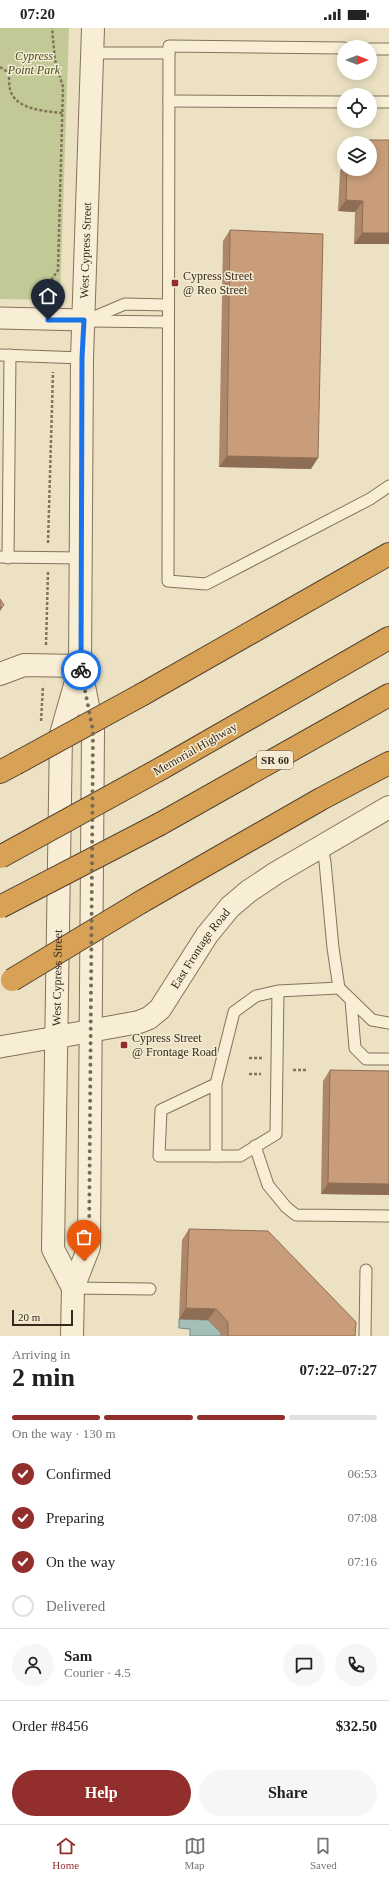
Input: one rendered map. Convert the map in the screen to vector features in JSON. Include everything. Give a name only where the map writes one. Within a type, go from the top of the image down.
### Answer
[{"type":"highway","points":[[8,768],[143,694],[389,554]]},
{"type":"highway","name":"Memorial Highway","points":[[0,857],[162,768],[389,638]]},
{"type":"highway","name":"SR 60","points":[[0,907],[160,824],[389,695]]},
{"type":"highway","points":[[6,984],[141,902],[321,799],[389,763]]},
{"type":"street","name":"West Cypress Street","points":[[72,1336],[72,1288],[89,1247],[93,731],[80,666],[82,358],[85,320],[93,28]]},
{"type":"street","points":[[0,318],[85,320]]},
{"type":"street","points":[[0,674],[24,665],[80,666]]},
{"type":"street","name":"West Cypress Street","points":[[72,1288],[53,1249],[62,734],[80,666]]},
{"type":"street","name":"East Frontage Road","points":[[0,1047],[139,1022],[149,1018],[160,1009],[207,935],[230,907],[249,891],[389,807]]},
{"type":"lane","points":[[337,48],[168,46],[168,582],[206,584],[370,499],[389,486]]},
{"type":"lane","points":[[377,49],[389,49]]},
{"type":"lane","points":[[93,53],[168,53]]},
{"type":"lane","points":[[168,101],[337,102]]},
{"type":"lane","points":[[377,102],[389,102]]},
{"type":"lane","points":[[85,320],[124,304],[168,305]]},
{"type":"lane","points":[[85,320],[168,322]]},
{"type":"lane","points":[[81,558],[4,558],[5,355],[82,358]]},
{"type":"lane","points":[[322,847],[339,988],[372,1020],[389,1023]]},
{"type":"lane","points":[[216,1156],[216,1084],[234,1012],[256,996],[278,991],[339,988]]},
{"type":"lane","points":[[216,1084],[161,1110],[159,1156],[240,1156],[276,1134],[278,991]]},
{"type":"lane","points":[[351,1000],[355,1048],[366,1059],[389,1058]]},
{"type":"lane","points":[[255,1146],[268,1185],[286,1208],[296,1215],[389,1216]]},
{"type":"lane","points":[[366,1270],[366,1336]]},
{"type":"lane","points":[[72,1288],[150,1289]]},
{"type":"path","points":[[48,285],[58,270],[63,87],[55,60],[52,28]]},
{"type":"path","points":[[0,67],[9,73],[10,90],[19,102],[36,110],[62,113]]},
{"type":"path","points":[[48,544],[53,368]]},
{"type":"path","points":[[47,637],[48,572]]},
{"type":"path","points":[[249,1058],[266,1058]]},
{"type":"path","points":[[290,1070],[308,1070]]},
{"type":"path","points":[[249,1074],[266,1074]]},
{"type":"green space","name":"Cypress Point Park","points":[[0,28],[69,28],[60,300],[0,299]]},
{"type":"water","points":[[179,1319],[208,1320],[221,1333],[220,1336],[190,1336],[190,1329],[179,1328]]},
{"type":"building","points":[[377,140],[389,140],[389,233],[362,233],[363,201],[346,200],[347,176],[377,176]]},
{"type":"building","points":[[230,230],[323,234],[318,458],[227,456]]},
{"type":"building","points":[[0,599],[4,605],[0,608]]},
{"type":"building","points":[[330,1070],[389,1071],[389,1184],[328,1183]]},
{"type":"building","points":[[189,1229],[268,1231],[356,1322],[355,1336],[228,1336],[228,1322],[216,1309],[186,1308]]},
{"type":"way so far","points":[[81,670],[93,731],[89,1247],[84,1261]]},
{"type":"place","name":"Cypress Street @ Reo Street","points":[[175,283]]},
{"type":"place","name":"Cypress Street @ Frontage Road","points":[[124,1045]]},
{"type":"route","points":[[48,320],[84,320],[82,358],[81,670]]}]
